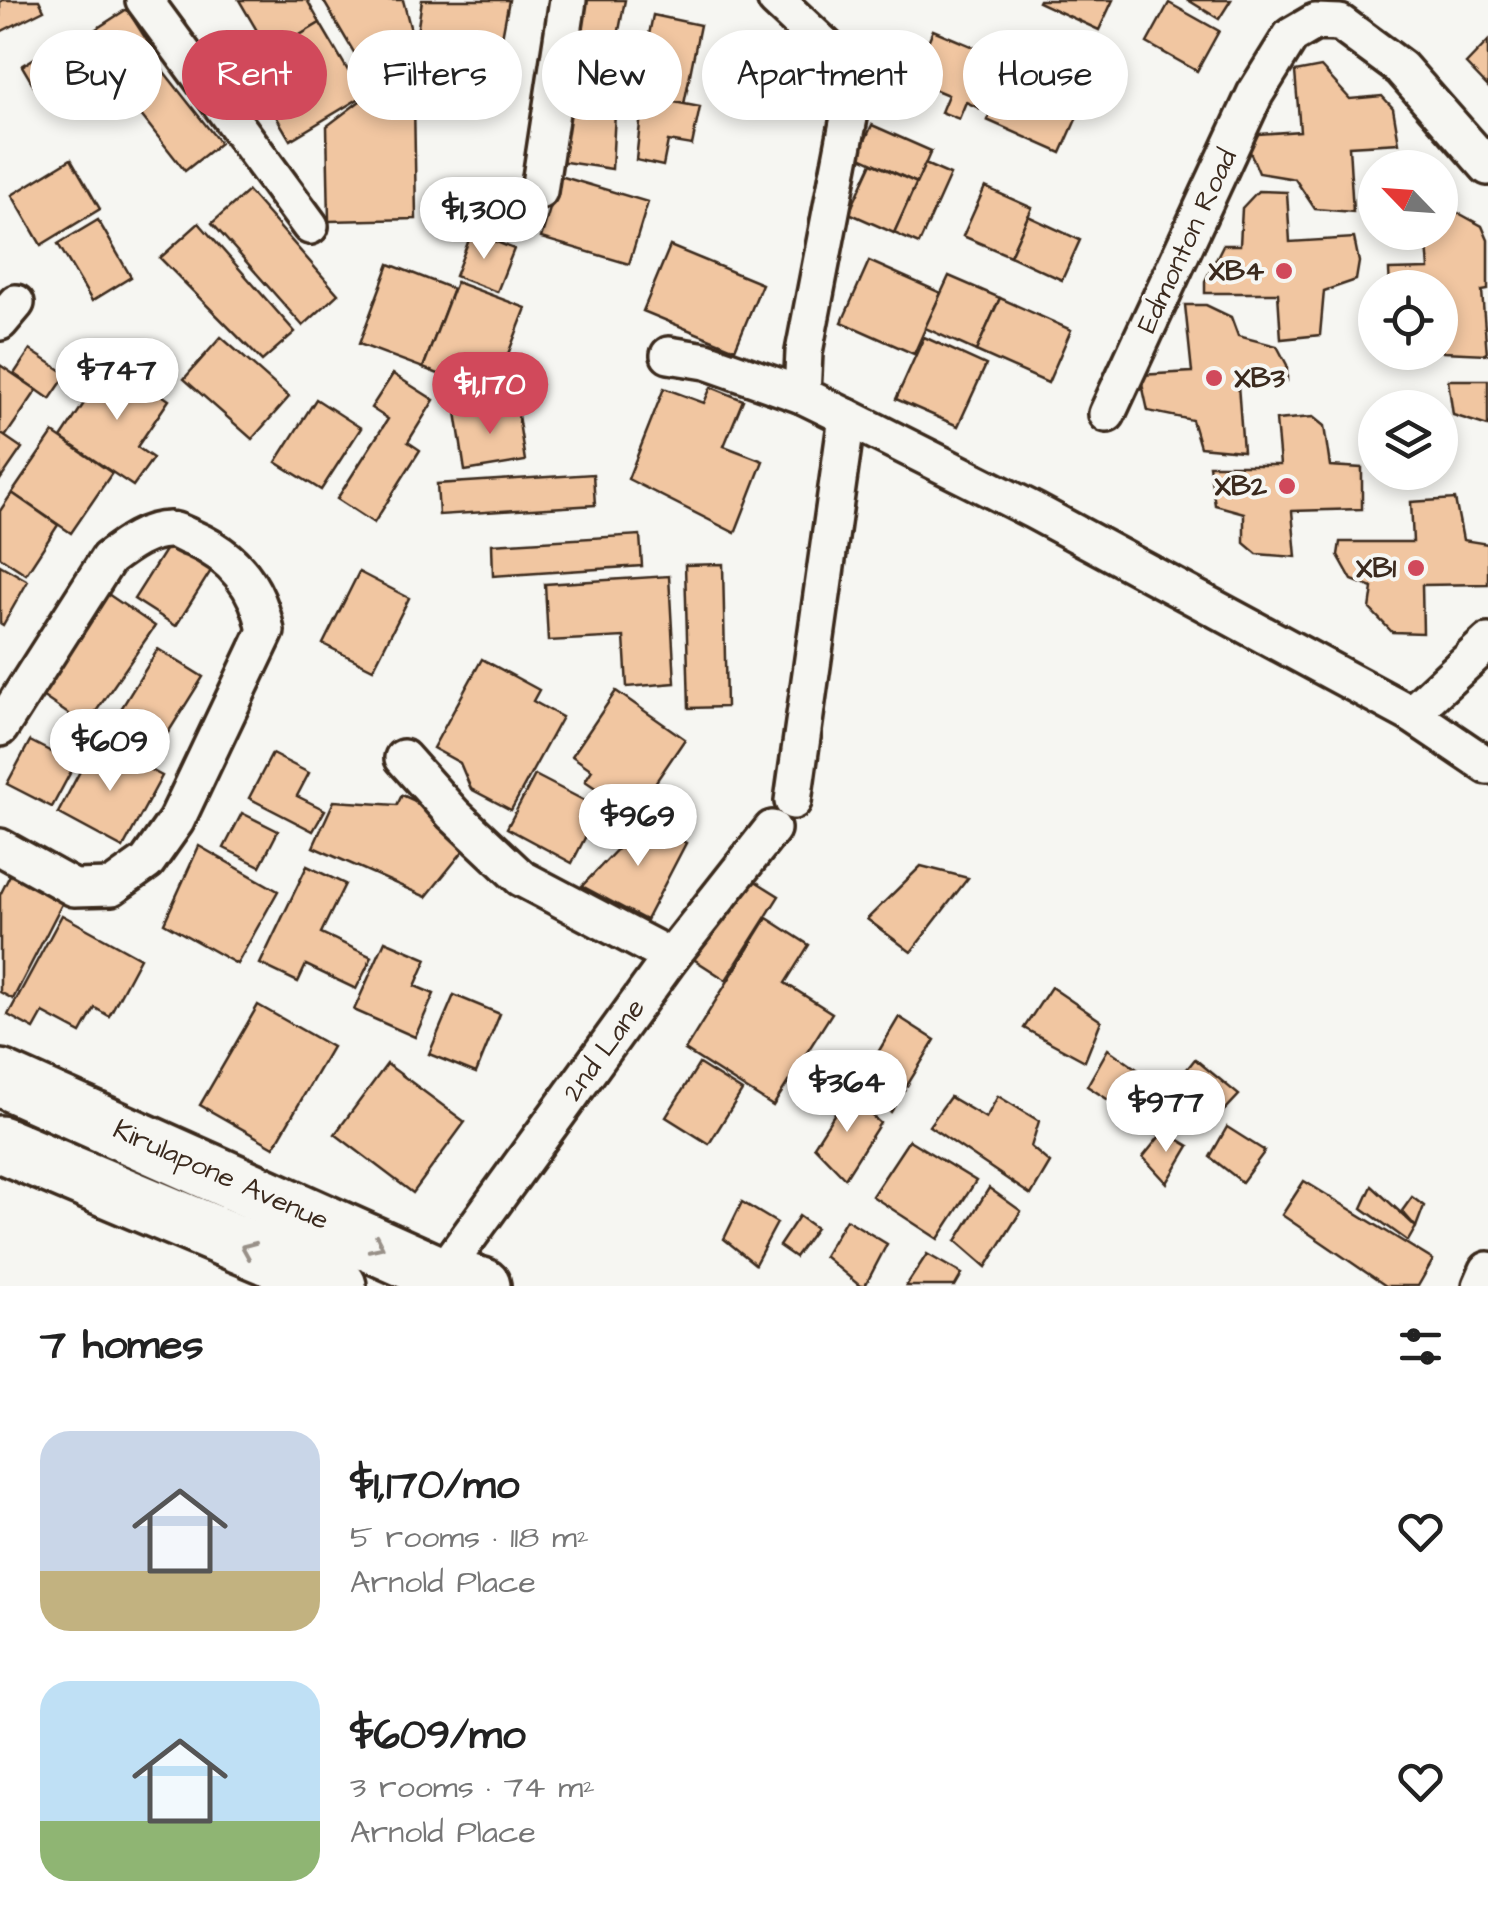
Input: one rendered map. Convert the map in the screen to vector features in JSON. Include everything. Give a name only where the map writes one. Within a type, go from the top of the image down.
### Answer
[{"type":"highway","name":"Kirulapone Avenue","points":[[0,1078],[462,1280]]},
{"type":"highway","name":"Kirulapone Avenue","points":[[1,1147],[338,1286]]},
{"type":"street","points":[[144,0],[310,226]]},
{"type":"street","points":[[539,190],[568,0]]},
{"type":"street","points":[[776,0],[856,76],[804,352],[802,395]]},
{"type":"street","name":"Edmonton Road","points":[[1106,414],[1256,94],[1291,36],[1315,22],[1340,23],[1401,68],[1488,167]]},
{"type":"street","points":[[668,355],[706,360],[802,395],[847,417],[1034,511],[1411,714],[1488,766]]},
{"type":"street","points":[[794,801],[847,417]]},
{"type":"street","points":[[0,728],[108,559],[133,540],[172,530],[209,546],[246,576],[261,606],[266,631],[176,821],[147,862],[112,887],[74,888],[0,847]]},
{"type":"street","points":[[1411,714],[1488,642]]},
{"type":"street","points":[[403,758],[453,814],[521,878],[671,958]]},
{"type":"street","name":"2nd Lane","points":[[462,1280],[671,958],[772,829]]},
{"type":"street","points":[[1481,1286],[1488,1270]]},
{"type":"building","points":[[3,0],[39,0],[44,10],[0,32]]},
{"type":"building","points":[[239,0],[307,0],[320,23],[308,30],[257,30]]},
{"type":"building","points":[[323,0],[403,0],[411,30],[347,30],[347,41]]},
{"type":"building","points":[[422,0],[509,0],[503,30],[417,30]]},
{"type":"building","points":[[578,0],[625,0],[619,30],[576,30]]},
{"type":"building","points":[[1039,0],[1113,0],[1099,30]]},
{"type":"building","points":[[1188,0],[1231,0],[1219,19]]},
{"type":"building","points":[[1169,3],[1219,31],[1197,71],[1147,43]]},
{"type":"building","points":[[127,9],[140,30],[95,30]]},
{"type":"building","points":[[653,15],[700,25],[684,104],[682,30],[650,30]]},
{"type":"building","points":[[943,34],[963,43],[963,109],[959,119],[943,113],[948,95],[943,93]]},
{"type":"building","points":[[327,35],[347,69],[347,106],[327,118]]},
{"type":"building","points":[[1488,41],[1488,87],[1466,64]]},
{"type":"building","points":[[30,61],[30,79],[22,66]]},
{"type":"building","points":[[1321,67],[1350,99],[1382,96],[1393,108],[1399,143],[1349,146],[1353,212],[1315,209],[1295,179],[1259,173],[1243,135],[1300,131],[1295,72]]},
{"type":"building","points":[[162,69],[182,95],[182,120],[202,120],[220,143],[185,171],[145,120],[162,120]]},
{"type":"building","points":[[682,104],[700,107],[692,145],[668,141],[663,166],[636,160],[640,120],[682,120]]},
{"type":"building","points":[[347,111],[347,120],[414,120],[416,219],[329,221],[327,126]]},
{"type":"building","points":[[278,120],[323,120],[290,140]]},
{"type":"building","points":[[558,120],[615,120],[612,169],[552,160]]},
{"type":"building","points":[[987,120],[1076,120],[1061,153]]},
{"type":"building","points":[[872,125],[931,151],[917,183],[858,156]]},
{"type":"building","points":[[71,159],[100,209],[41,245],[12,195]]},
{"type":"building","points":[[872,163],[917,183],[894,233],[849,213]]},
{"type":"building","points":[[925,164],[950,175],[919,244],[894,233]]},
{"type":"building","points":[[560,176],[648,202],[629,264],[541,238]]},
{"type":"building","points":[[985,187],[1032,208],[1010,256],[963,236]]},
{"type":"building","points":[[248,191],[338,294],[303,326],[212,223]]},
{"type":"building","name":"XB4","points":[[1258,191],[1287,192],[1290,242],[1354,238],[1359,262],[1356,280],[1324,291],[1320,335],[1281,339],[1278,293],[1205,293],[1205,281],[1223,245],[1240,245],[1242,208]]},
{"type":"building","points":[[1458,213],[1482,226],[1488,240],[1488,290],[1482,291],[1487,354],[1458,353],[1458,270],[1389,270],[1429,269],[1427,250],[1458,250]]},
{"type":"building","points":[[1028,216],[1080,240],[1062,280],[1010,256]]},
{"type":"building","points":[[98,220],[131,277],[92,301],[58,244]]},
{"type":"building","points":[[199,223],[295,332],[262,361],[160,258]]},
{"type":"building","points":[[472,232],[514,249],[497,292],[455,276]]},
{"type":"building","points":[[670,246],[762,284],[735,349],[643,311]]},
{"type":"building","points":[[869,261],[941,293],[914,354],[842,322]]},
{"type":"building","points":[[389,264],[453,289],[423,368],[359,344]]},
{"type":"building","points":[[949,276],[1000,298],[976,351],[925,328]]},
{"type":"building","points":[[456,282],[526,308],[492,395],[423,368]]},
{"type":"building","points":[[1000,298],[1071,330],[1048,383],[976,351]]},
{"type":"building","name":"XB3","points":[[1185,305],[1206,305],[1231,317],[1238,336],[1277,346],[1287,365],[1287,381],[1238,385],[1243,451],[1200,447],[1192,420],[1148,411],[1140,375],[1192,372]]},
{"type":"building","points":[[221,337],[289,397],[252,439],[184,379]]},
{"type":"building","points":[[924,337],[986,365],[958,426],[896,399]]},
{"type":"building","points":[[30,350],[67,374],[50,399],[14,374]]},
{"type":"building","points":[[112,361],[169,400],[137,447],[153,458],[133,486],[61,438]]},
{"type":"building","points":[[0,365],[37,390],[5,437],[0,433]]},
{"type":"building","points":[[393,374],[434,400],[408,442],[420,450],[374,523],[337,499],[388,419],[371,408]]},
{"type":"building","points":[[1448,380],[1488,380],[1488,426],[1458,417],[1458,390],[1449,390]]},
{"type":"building","points":[[711,387],[743,400],[724,446],[763,461],[735,533],[628,479],[664,388],[704,403]]},
{"type":"building","points":[[316,399],[361,428],[321,490],[276,462]]},
{"type":"building","points":[[516,402],[525,461],[465,471],[456,412]]},
{"type":"building","name":"XB2","points":[[1313,417],[1324,426],[1330,466],[1358,468],[1358,490],[1362,490],[1362,509],[1292,511],[1296,557],[1257,554],[1244,543],[1244,513],[1215,505],[1209,465],[1280,465],[1276,420]]},
{"type":"building","points":[[0,433],[22,448],[0,480]]},
{"type":"building","points":[[53,433],[112,473],[71,533],[12,493]]},
{"type":"building","points":[[593,474],[595,505],[439,515],[437,484]]},
{"type":"building","points":[[12,493],[58,525],[26,574],[0,557],[0,511]]},
{"type":"building","name":"XB1","points":[[1455,499],[1463,540],[1488,544],[1488,584],[1422,585],[1423,633],[1392,632],[1370,609],[1373,588],[1352,580],[1338,555],[1340,542],[1413,542],[1411,502]]},
{"type":"building","points":[[640,535],[642,566],[493,576],[492,544]]},
{"type":"building","points":[[172,539],[214,566],[176,626],[134,599]]},
{"type":"building","points":[[723,564],[726,707],[689,708],[685,565]]},
{"type":"building","points":[[0,565],[28,581],[3,625],[0,623]]},
{"type":"building","points":[[359,572],[409,598],[373,669],[323,644]]},
{"type":"building","points":[[669,576],[675,683],[627,687],[624,637],[548,641],[545,584]]},
{"type":"building","points":[[102,590],[155,626],[86,726],[33,690]]},
{"type":"building","points":[[158,649],[203,677],[161,744],[116,717]]},
{"type":"building","points":[[482,659],[539,690],[533,701],[562,717],[511,810],[471,789],[460,763],[433,748]]},
{"type":"building","points":[[616,691],[685,739],[634,814],[585,781],[592,770],[572,756]]},
{"type":"building","points":[[30,741],[75,764],[52,807],[7,784]]},
{"type":"building","points":[[96,741],[162,776],[123,848],[58,813]]},
{"type":"building","points":[[272,754],[309,773],[297,796],[325,810],[313,831],[249,798]]},
{"type":"building","points":[[535,775],[616,817],[605,839],[589,830],[572,863],[507,828]]},
{"type":"building","points":[[402,795],[442,813],[468,845],[426,897],[313,847],[334,801],[397,805]]},
{"type":"building","points":[[242,813],[278,831],[260,866],[224,848]]},
{"type":"building","points":[[646,819],[686,843],[646,920],[582,886]]},
{"type":"building","points":[[199,846],[278,891],[237,964],[164,923]]},
{"type":"building","points":[[307,866],[345,884],[321,933],[372,957],[356,989],[306,965],[298,982],[260,964]]},
{"type":"building","points":[[921,866],[968,878],[911,952],[867,919]]},
{"type":"building","points":[[12,871],[65,898],[13,999],[0,992],[0,895]]},
{"type":"building","points":[[744,874],[779,896],[726,980],[692,958]]},
{"type":"building","points":[[62,915],[140,958],[109,1016],[95,1008],[81,1033],[43,1013],[34,1029],[8,1015]]},
{"type":"building","points":[[767,918],[809,945],[785,983],[832,1013],[773,1106],[685,1050]]},
{"type":"building","points":[[385,941],[427,959],[415,986],[434,994],[415,1037],[354,1010]]},
{"type":"building","points":[[1051,987],[1101,1021],[1085,1061],[1024,1028]]},
{"type":"building","points":[[454,995],[500,1014],[476,1073],[429,1054]]},
{"type":"building","points":[[258,1005],[332,1047],[274,1147],[200,1105]]},
{"type":"building","points":[[899,1017],[935,1040],[891,1112],[857,1088]]},
{"type":"building","points":[[1108,1049],[1144,1074],[1124,1110],[1087,1086]]},
{"type":"building","points":[[1195,1059],[1239,1095],[1210,1126],[1172,1088]]},
{"type":"building","points":[[387,1064],[465,1122],[413,1193],[335,1134]]},
{"type":"building","points":[[699,1064],[742,1091],[709,1144],[666,1117]]},
{"type":"building","points":[[847,1094],[880,1123],[845,1178],[814,1146]]},
{"type":"building","points":[[998,1096],[1039,1121],[1031,1147],[1050,1163],[1031,1195],[929,1126],[950,1097],[986,1118]]},
{"type":"building","points":[[1227,1127],[1265,1151],[1242,1182],[1210,1157]]},
{"type":"building","points":[[1164,1131],[1189,1146],[1167,1183],[1143,1157]]},
{"type":"building","points":[[909,1140],[976,1181],[938,1239],[872,1196]]},
{"type":"building","points":[[1304,1181],[1433,1260],[1418,1286],[1386,1286],[1282,1215]]},
{"type":"building","points":[[1372,1186],[1416,1227],[1408,1241],[1362,1208]]},
{"type":"building","points":[[989,1188],[1021,1211],[986,1267],[956,1241]]},
{"type":"building","points":[[1412,1197],[1424,1206],[1416,1227],[1402,1211]]},
{"type":"building","points":[[742,1202],[777,1223],[755,1264],[724,1239]]},
{"type":"building","points":[[799,1216],[816,1228],[795,1257],[779,1246]]},
{"type":"building","points":[[846,1219],[887,1244],[865,1286],[824,1256]]},
{"type":"building","points":[[927,1254],[962,1274],[955,1286],[906,1286]]},
{"type":"place","name":"XB4","points":[[1284,271]]},
{"type":"place","name":"XB3","points":[[1214,378]]},
{"type":"place","name":"XB2","points":[[1287,486]]},
{"type":"place","name":"XB1","points":[[1416,568]]}]
